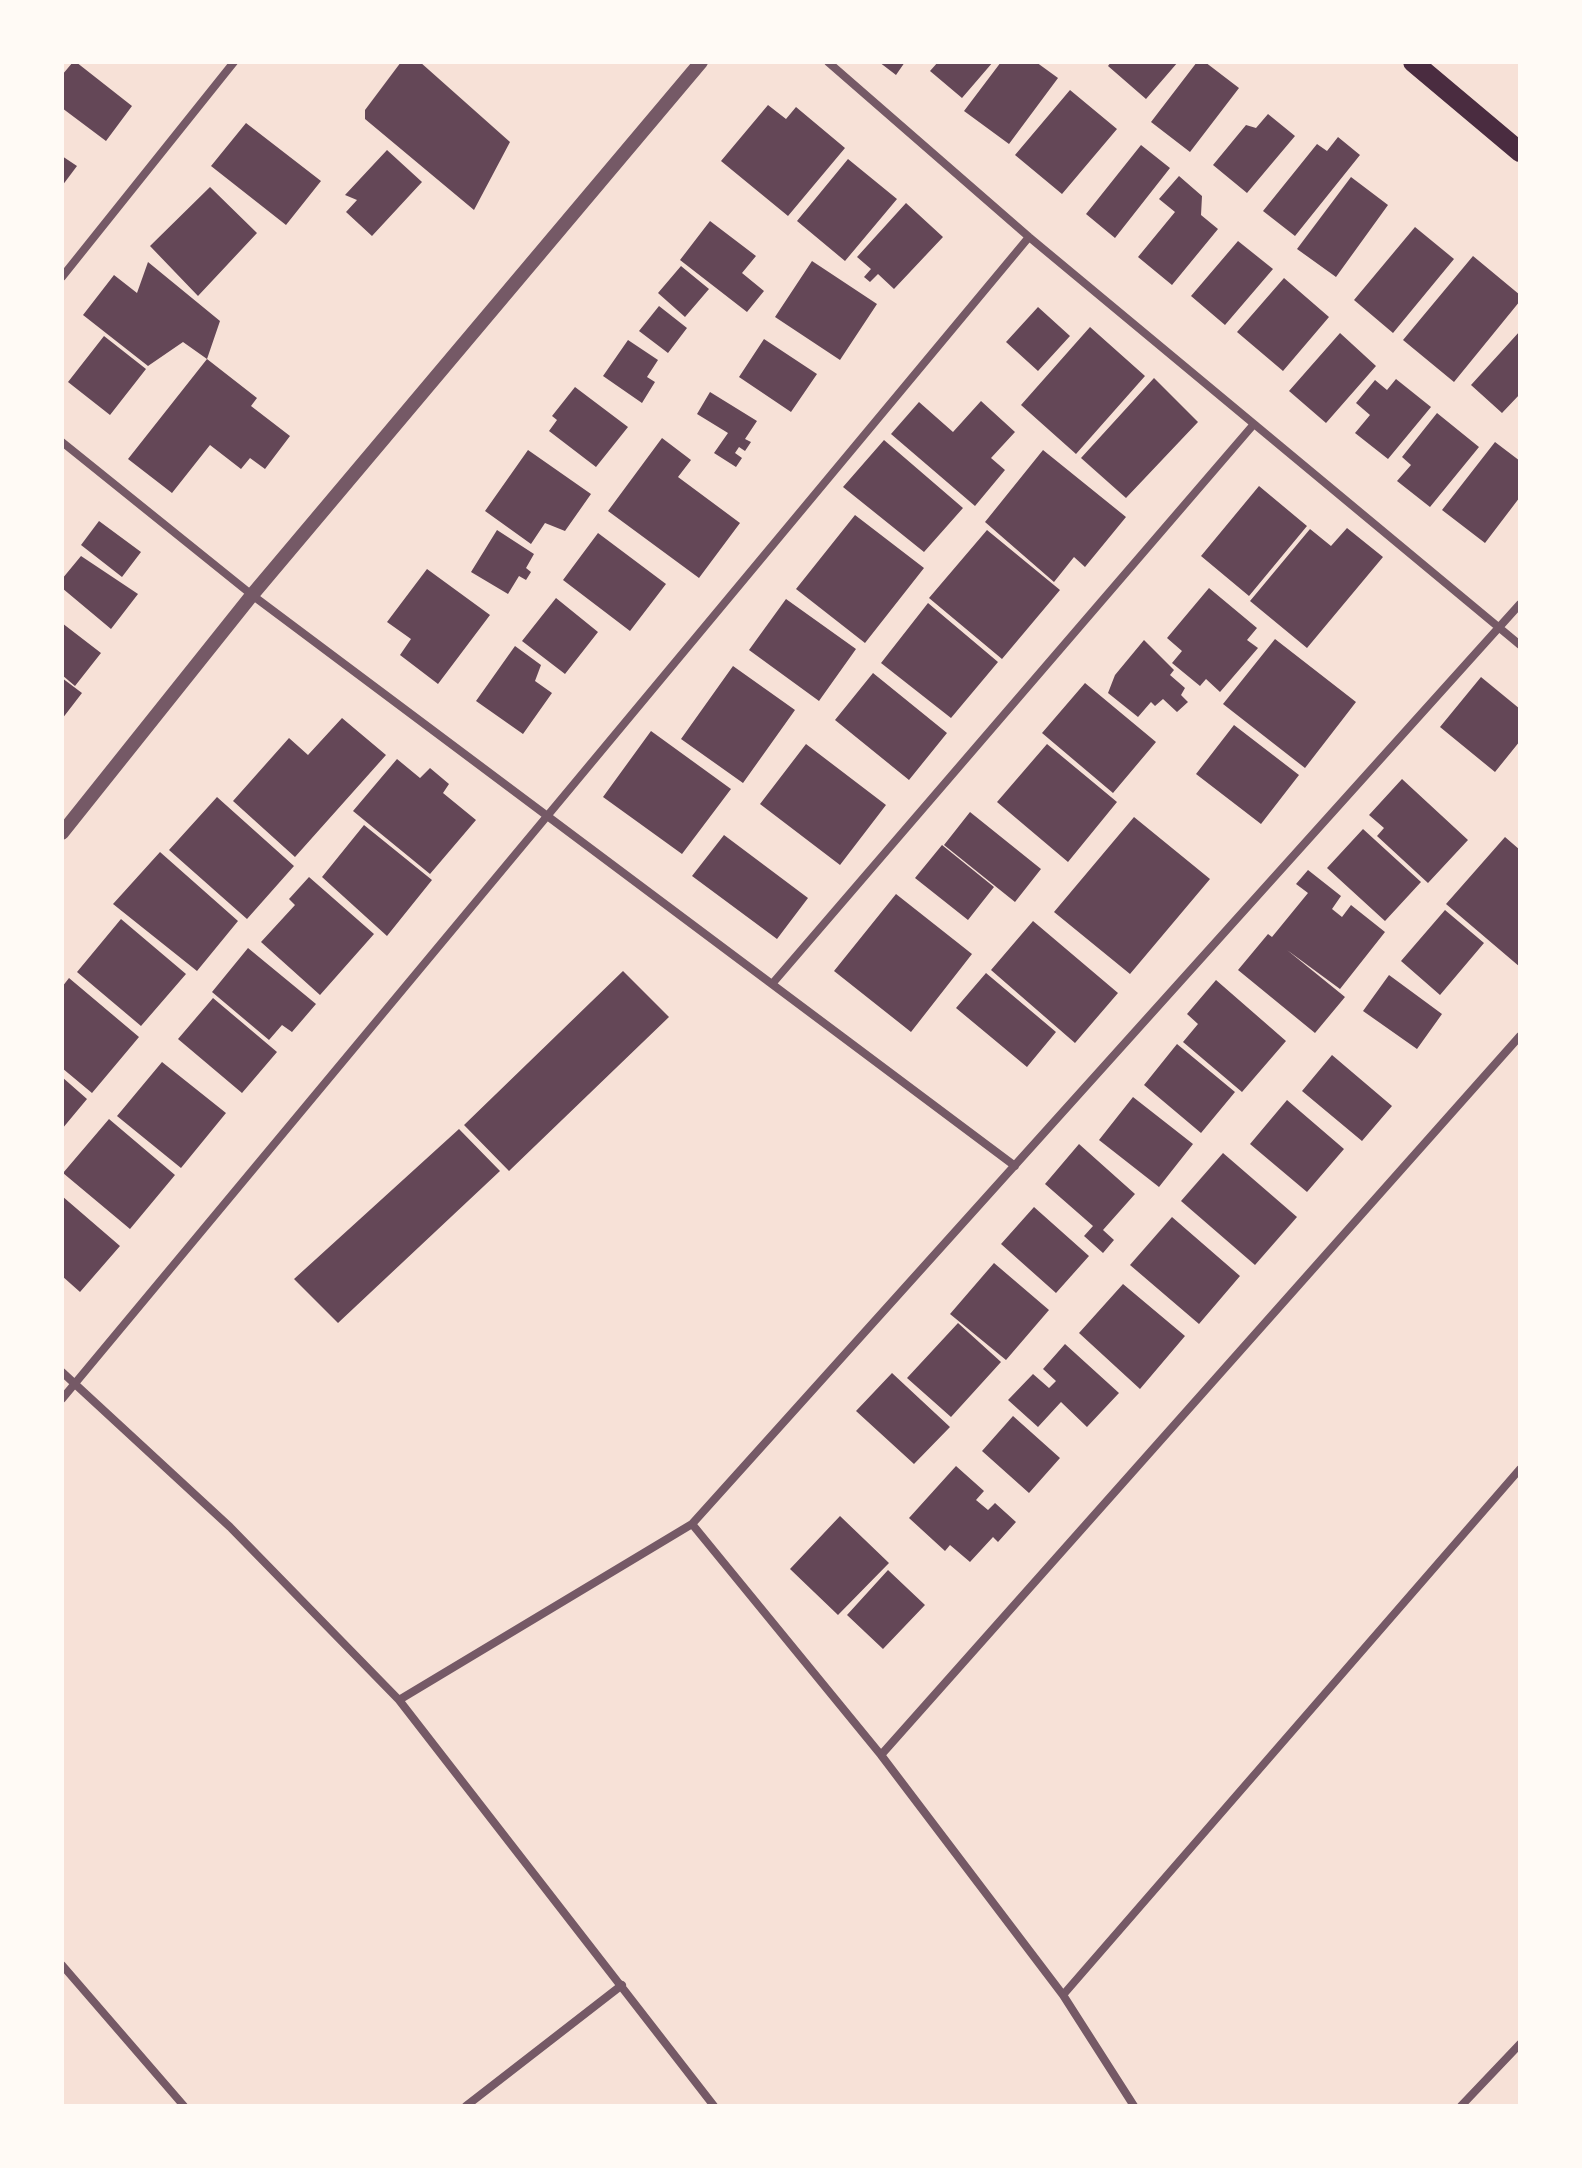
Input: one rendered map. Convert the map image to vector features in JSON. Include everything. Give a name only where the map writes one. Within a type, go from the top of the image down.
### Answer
[{"type":"main road","points":[[1413,62],[1520,152]]},
{"type":"street","points":[[62,277],[234,62]]},
{"type":"street","points":[[62,833],[252,595],[701,62]]},
{"type":"street","points":[[828,62],[1029,237],[1520,645]]},
{"type":"street","points":[[62,1399],[1029,237]]},
{"type":"street","points":[[772,984],[1254,424]]},
{"type":"street","points":[[62,442],[252,595],[1015,1166]]},
{"type":"street","points":[[399,1700],[692,1524],[1520,604]]},
{"type":"street","points":[[881,1755],[1520,1036]]},
{"type":"street","points":[[62,1372],[230,1527],[399,1700],[714,2106]]},
{"type":"street","points":[[1063,1995],[1520,1469]]},
{"type":"street","points":[[692,1524],[881,1755],[1063,1995],[1134,2106]]},
{"type":"street","points":[[62,1965],[184,2106]]},
{"type":"street","points":[[466,2106],[622,1985]]},
{"type":"street","points":[[1461,2106],[1520,2044]]},
{"type":"building","points":[[73,62],[132,106],[106,141],[62,108],[62,75]]},
{"type":"building","points":[[401,62],[420,62],[510,142],[474,210],[365,119],[365,110]]},
{"type":"building","points":[[879,62],[905,62],[896,75]]},
{"type":"building","points":[[938,62],[993,62],[962,98],[930,71]]},
{"type":"building","points":[[1001,62],[1036,62],[1058,78],[1009,144],[964,111]]},
{"type":"building","points":[[1111,62],[1178,62],[1146,99],[1108,66]]},
{"type":"building","points":[[1197,62],[1205,62],[1239,88],[1190,152],[1151,122]]},
{"type":"building","points":[[1070,90],[1117,129],[1062,194],[1015,155]]},
{"type":"building","points":[[768,105],[786,119],[796,107],[845,148],[788,216],[721,161]]},
{"type":"building","points":[[1268,114],[1295,136],[1247,193],[1213,165],[1246,125],[1256,128]]},
{"type":"building","points":[[246,123],[321,181],[286,225],[211,166]]},
{"type":"building","points":[[1338,137],[1360,155],[1295,236],[1263,211],[1317,144],[1327,151]]},
{"type":"building","points":[[1141,145],[1170,168],[1115,238],[1086,214]]},
{"type":"building","points":[[387,150],[422,182],[372,236],[346,212],[357,200],[345,195]]},
{"type":"building","points":[[62,156],[77,166],[62,186]]},
{"type":"building","points":[[848,159],[897,199],[845,261],[797,221]]},
{"type":"building","points":[[1179,176],[1202,196],[1201,215],[1218,229],[1172,285],[1138,257],[1175,212],[1159,199]]},
{"type":"building","points":[[1351,177],[1388,205],[1336,277],[1297,249]]},
{"type":"building","points":[[210,187],[257,233],[198,296],[150,246]]},
{"type":"building","points":[[906,203],[943,237],[894,289],[878,274],[870,282],[864,277],[871,269],[857,257]]},
{"type":"building","points":[[710,221],[756,256],[742,273],[764,291],[747,312],[680,260]]},
{"type":"building","points":[[1415,227],[1454,259],[1393,333],[1354,300]]},
{"type":"building","points":[[1238,241],[1273,269],[1225,325],[1191,296]]},
{"type":"building","points":[[1473,256],[1520,295],[1520,301],[1454,382],[1403,340]]},
{"type":"building","points":[[812,261],[877,304],[840,360],[775,317]]},
{"type":"building","points":[[148,262],[220,321],[207,359],[183,342],[148,366],[83,315],[114,275],[137,293]]},
{"type":"building","points":[[681,266],[709,289],[685,317],[658,293]]},
{"type":"building","points":[[1284,278],[1329,317],[1283,371],[1237,332]]},
{"type":"building","points":[[659,306],[687,328],[668,353],[639,331]]},
{"type":"building","points":[[1038,307],[1070,336],[1038,371],[1006,342]]},
{"type":"building","points":[[1090,327],[1145,376],[1076,454],[1021,405]]},
{"type":"building","points":[[1520,331],[1520,394],[1502,413],[1471,385]]},
{"type":"building","points":[[1340,333],[1376,366],[1326,423],[1289,391]]},
{"type":"building","points":[[104,336],[146,369],[110,415],[68,382]]},
{"type":"building","points":[[764,339],[817,374],[791,412],[739,377]]},
{"type":"building","points":[[628,340],[658,360],[647,377],[655,382],[642,403],[603,376]]},
{"type":"building","points":[[207,359],[257,398],[251,406],[290,436],[265,469],[250,458],[241,469],[210,445],[172,493],[128,459]]},
{"type":"building","points":[[1154,378],[1198,422],[1126,498],[1081,458]]},
{"type":"building","points":[[1396,379],[1431,407],[1388,459],[1355,433],[1370,415],[1356,403],[1375,380],[1387,390]]},
{"type":"building","points":[[575,387],[628,427],[596,467],[549,431],[557,420],[552,416]]},
{"type":"building","points":[[710,392],[757,421],[745,439],[751,442],[745,451],[739,447],[735,453],[742,458],[736,467],[714,453],[728,433],[697,414]]},
{"type":"building","points":[[981,401],[1015,432],[991,458],[1005,470],[975,506],[891,434],[919,402],[953,432]]},
{"type":"building","points":[[1437,413],[1479,447],[1430,507],[1397,481],[1411,465],[1402,457]]},
{"type":"building","points":[[662,438],[691,460],[678,477],[740,523],[699,578],[608,511]]},
{"type":"building","points":[[884,440],[963,508],[924,552],[843,487]]},
{"type":"building","points":[[1495,442],[1520,461],[1520,497],[1485,543],[1442,510]]},
{"type":"building","points":[[528,450],[591,494],[565,531],[545,523],[531,544],[485,511]]},
{"type":"building","points":[[1043,450],[1126,517],[1085,567],[1074,557],[1054,582],[985,522]]},
{"type":"building","points":[[1259,486],[1307,526],[1249,596],[1201,556]]},
{"type":"building","points":[[855,515],[924,568],[865,643],[796,589]]},
{"type":"building","points":[[99,521],[141,552],[122,577],[81,545]]},
{"type":"building","points":[[1347,528],[1383,557],[1307,648],[1250,601],[1310,529],[1331,546]]},
{"type":"building","points":[[497,530],[534,554],[526,568],[531,572],[526,580],[519,576],[508,594],[471,572]]},
{"type":"building","points":[[987,530],[1060,590],[1002,659],[929,598]]},
{"type":"building","points":[[598,533],[666,584],[630,631],[563,580]]},
{"type":"building","points":[[81,556],[138,594],[111,629],[62,588],[62,579]]},
{"type":"building","points":[[427,569],[490,615],[438,684],[400,655],[411,639],[387,622]]},
{"type":"building","points":[[1209,588],[1257,628],[1247,640],[1258,648],[1220,692],[1206,679],[1200,686],[1172,663],[1182,651],[1167,638]]},
{"type":"building","points":[[556,598],[598,632],[565,674],[522,641]]},
{"type":"building","points":[[786,599],[856,649],[819,701],[749,650]]},
{"type":"building","points":[[928,603],[998,662],[951,718],[881,663]]},
{"type":"building","points":[[62,623],[101,653],[75,686],[62,675]]},
{"type":"building","points":[[1275,639],[1356,702],[1305,768],[1223,704]]},
{"type":"building","points":[[1144,640],[1174,670],[1170,675],[1185,688],[1181,695],[1188,702],[1177,712],[1163,699],[1155,706],[1151,702],[1138,717],[1108,693],[1115,675]]},
{"type":"building","points":[[515,646],[541,665],[535,681],[552,693],[523,734],[476,701]]},
{"type":"building","points":[[733,666],[795,710],[743,783],[681,739]]},
{"type":"building","points":[[873,673],[947,733],[909,780],[835,720]]},
{"type":"building","points":[[1481,677],[1520,709],[1520,741],[1495,772],[1440,727]]},
{"type":"building","points":[[62,678],[82,693],[62,719]]},
{"type":"building","points":[[1085,683],[1156,742],[1113,793],[1042,733]]},
{"type":"building","points":[[342,718],[386,755],[295,857],[233,801],[289,738],[308,755]]},
{"type":"building","points":[[1234,725],[1299,775],[1261,824],[1196,774]]},
{"type":"building","points":[[651,731],[731,789],[682,854],[603,797]]},
{"type":"building","points":[[806,744],[886,805],[840,865],[760,804]]},
{"type":"building","points":[[1047,744],[1117,802],[1068,862],[997,802]]},
{"type":"building","points":[[397,759],[420,778],[430,768],[449,784],[443,793],[476,820],[430,874],[353,811]]},
{"type":"building","points":[[1402,779],[1468,840],[1428,883],[1377,836],[1384,828],[1369,815]]},
{"type":"building","points":[[217,797],[294,866],[247,919],[169,850]]},
{"type":"building","points":[[970,812],[1041,869],[1015,902],[944,845]]},
{"type":"building","points":[[1134,817],[1210,879],[1130,974],[1054,912]]},
{"type":"building","points":[[364,825],[432,880],[387,936],[322,877]]},
{"type":"building","points":[[1363,829],[1421,882],[1385,921],[1327,868]]},
{"type":"building","points":[[724,835],[808,898],[777,939],[692,876]]},
{"type":"building","points":[[1505,837],[1520,850],[1520,967],[1446,904]]},
{"type":"building","points":[[942,845],[994,887],[968,920],[915,878]]},
{"type":"building","points":[[160,852],[238,921],[197,971],[113,904]]},
{"type":"building","points":[[1308,870],[1341,896],[1332,909],[1342,917],[1351,905],[1385,932],[1340,989],[1287,950],[1345,997],[1315,1033],[1238,970],[1268,934],[1272,937],[1308,893],[1296,884]]},
{"type":"building","points":[[309,877],[374,934],[320,995],[261,942],[295,905],[289,899]]},
{"type":"building","points":[[896,894],[972,954],[911,1032],[834,971]]},
{"type":"building","points":[[1445,910],[1484,943],[1440,995],[1401,961]]},
{"type":"building","points":[[121,919],[186,974],[141,1026],[77,972]]},
{"type":"building","points":[[1033,921],[1118,993],[1075,1043],[991,970]]},
{"type":"building","points":[[248,948],[316,1004],[292,1032],[282,1025],[269,1040],[212,992]]},
{"type":"building","points":[[623,971],[669,1017],[509,1171],[464,1125]]},
{"type":"building","points":[[986,973],[1056,1032],[1027,1067],[956,1008]]},
{"type":"building","points":[[1389,975],[1442,1014],[1417,1049],[1363,1011]]},
{"type":"building","points":[[69,978],[139,1037],[92,1093],[62,1068],[62,987]]},
{"type":"building","points":[[1216,980],[1286,1041],[1242,1092],[1183,1042],[1198,1024],[1187,1014]]},
{"type":"building","points":[[213,998],[277,1052],[242,1093],[178,1039]]},
{"type":"building","points":[[1177,1044],[1235,1092],[1201,1133],[1144,1085]]},
{"type":"building","points":[[1332,1055],[1392,1106],[1362,1141],[1302,1091]]},
{"type":"building","points":[[162,1062],[226,1113],[181,1168],[117,1116]]},
{"type":"building","points":[[62,1077],[87,1099],[62,1129]]},
{"type":"building","points":[[1133,1097],[1193,1144],[1159,1187],[1099,1140]]},
{"type":"building","points":[[1287,1100],[1344,1149],[1307,1192],[1250,1144]]},
{"type":"building","points":[[109,1119],[175,1175],[130,1229],[63,1173]]},
{"type":"building","points":[[459,1129],[500,1171],[338,1323],[294,1279]]},
{"type":"building","points":[[1079,1144],[1135,1194],[1103,1230],[1114,1240],[1103,1253],[1084,1236],[1093,1226],[1045,1184]]},
{"type":"building","points":[[1223,1153],[1297,1217],[1255,1265],[1181,1201]]},
{"type":"building","points":[[62,1196],[120,1246],[80,1292],[62,1276]]},
{"type":"building","points":[[1034,1207],[1089,1256],[1056,1293],[1001,1244]]},
{"type":"building","points":[[1172,1217],[1240,1276],[1199,1324],[1130,1265]]},
{"type":"building","points":[[994,1263],[1049,1310],[1006,1360],[950,1314]]},
{"type":"building","points":[[1123,1284],[1185,1336],[1140,1389],[1079,1333]]},
{"type":"building","points":[[958,1323],[1001,1362],[951,1417],[907,1378]]},
{"type":"building","points":[[1065,1344],[1119,1393],[1087,1427],[1061,1402],[1038,1427],[1008,1400],[1033,1374],[1049,1388],[1056,1381],[1043,1369]]},
{"type":"building","points":[[892,1373],[950,1427],[914,1464],[856,1411]]},
{"type":"building","points":[[1013,1416],[1060,1458],[1029,1493],[982,1451]]},
{"type":"building","points":[[956,1466],[984,1491],[976,1500],[988,1510],[995,1503],[1016,1522],[998,1542],[993,1537],[970,1562],[950,1545],[945,1551],[909,1518]]},
{"type":"building","points":[[840,1516],[889,1563],[838,1615],[790,1569]]},
{"type":"building","points":[[888,1570],[925,1605],[883,1649],[847,1615]]}]
